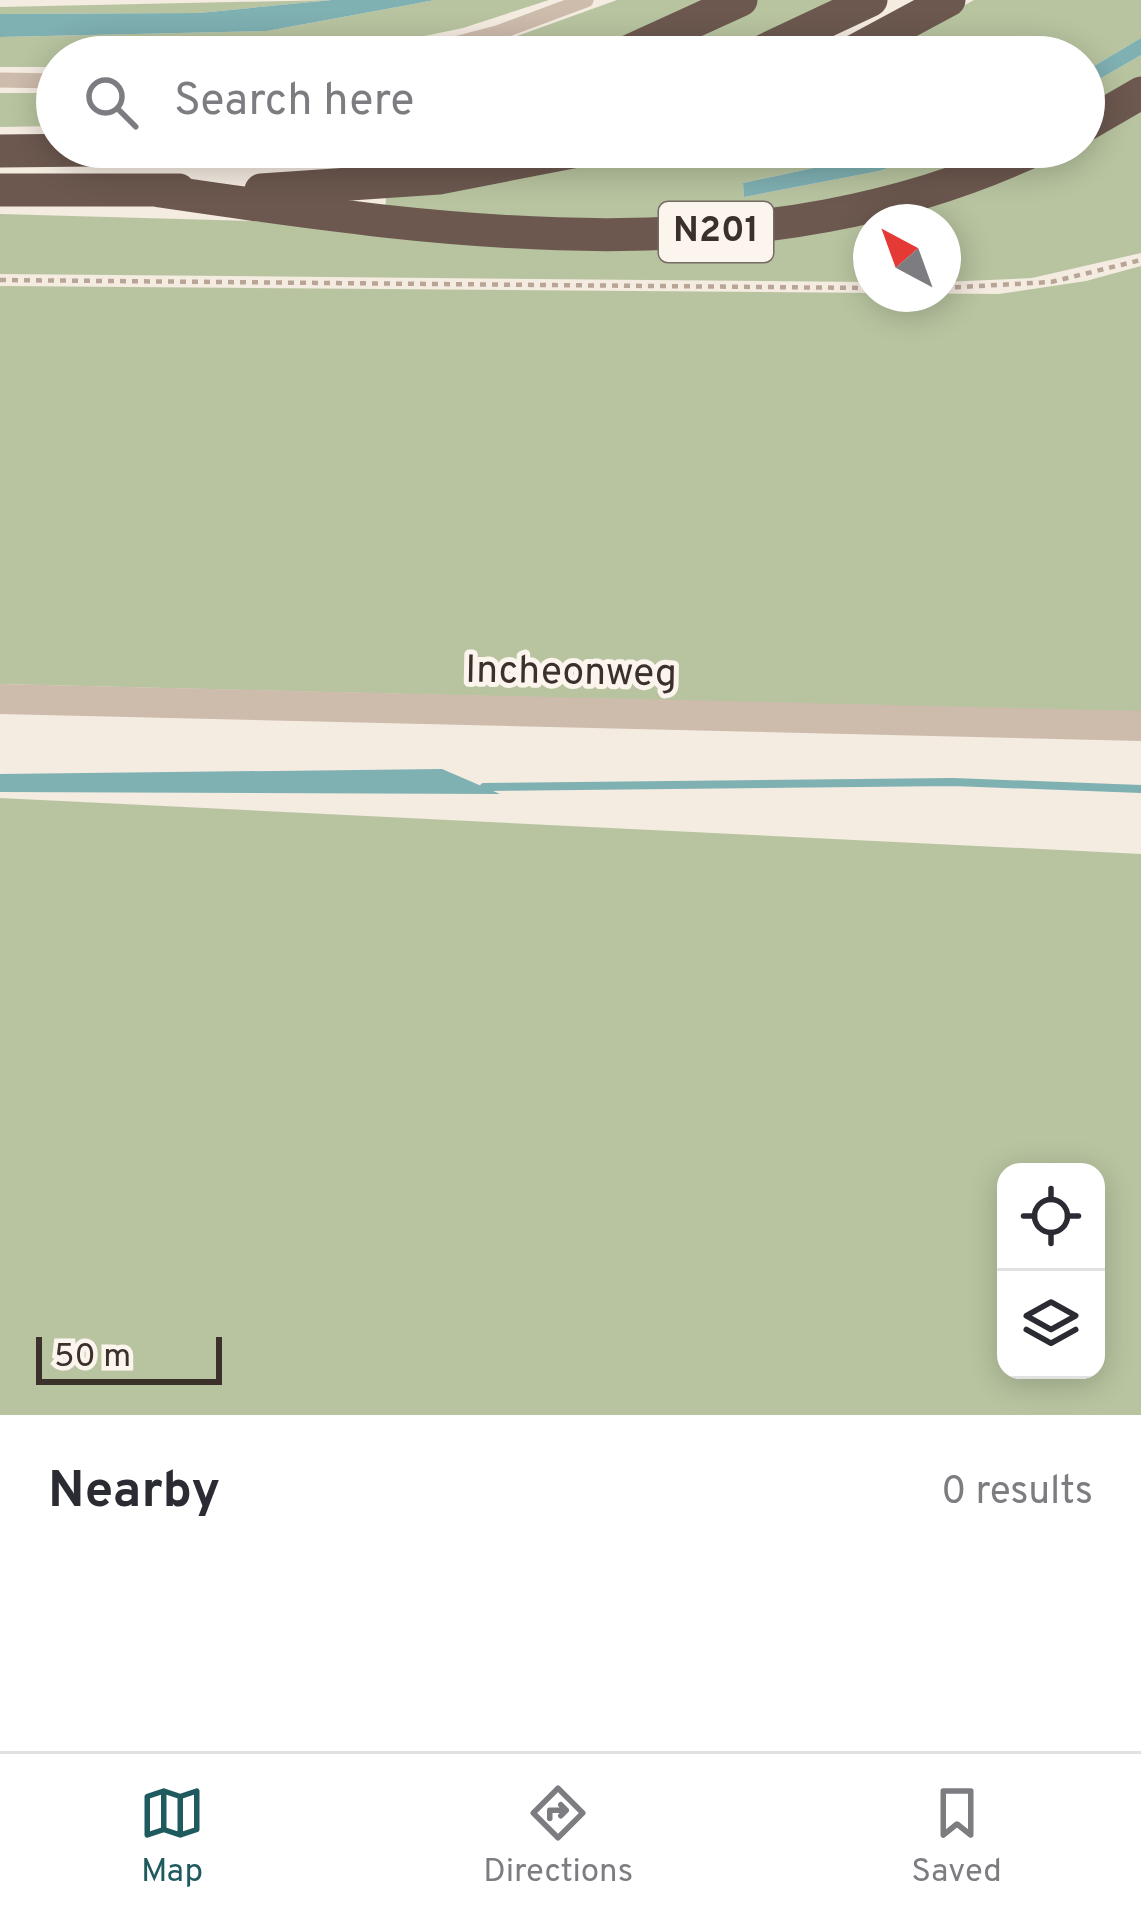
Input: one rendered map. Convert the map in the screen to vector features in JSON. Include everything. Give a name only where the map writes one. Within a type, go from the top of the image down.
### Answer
[{"type":"highway","points":[[662,36],[742,0]]},
{"type":"highway","points":[[795,36],[871,0]]},
{"type":"highway","points":[[882,36],[949,0]]},
{"type":"highway","points":[[1105,114],[1141,93]]},
{"type":"highway","points":[[0,151],[36,151]]},
{"type":"highway","name":"N201","points":[[0,190],[391,184],[481,168]]},
{"type":"highway","name":"N201","points":[[160,190],[380,223],[664,235],[792,223],[879,205],[982,168]]},
{"type":"street","name":"Incheonweg","points":[[0,699],[1141,726]]},
{"type":"lane","points":[[486,36],[586,0]]},
{"type":"lane","points":[[0,80],[36,80]]},
{"type":"path","points":[[961,287],[1051,282],[1141,260]]},
{"type":"path","points":[[0,280],[853,288]]},
{"type":"green space","points":[[332,0],[199,13],[0,14],[0,7]]},
{"type":"green space","points":[[435,0],[549,0],[425,36],[44,36],[267,31]]},
{"type":"green space","points":[[617,0],[725,0],[642,36],[517,36]]},
{"type":"green space","points":[[756,0],[841,0],[758,36],[681,36]]},
{"type":"green space","points":[[974,0],[1141,0],[1141,38],[1105,59],[1105,36],[909,36]]},
{"type":"green space","points":[[36,36],[36,67],[0,67],[0,37]]},
{"type":"green space","points":[[1141,55],[1141,84],[1105,105],[1105,76]]},
{"type":"green space","points":[[0,93],[36,93],[36,126],[0,127]]},
{"type":"green space","points":[[1141,102],[1141,253],[1032,278],[961,281],[961,204],[853,204],[853,282],[0,274],[0,214],[252,221],[600,243],[1006,168],[1105,168],[1105,122]]},
{"type":"green space","points":[[556,168],[813,168],[743,183],[744,197],[888,168],[969,168],[753,221],[385,215],[386,198]]},
{"type":"green space","points":[[1141,266],[1141,712],[0,684],[0,286],[853,293],[853,312],[961,312],[961,294],[999,294],[1086,281]]},
{"type":"green space","points":[[0,798],[1141,854],[1141,1415],[0,1415]]},
{"type":"water","points":[[332,0],[435,0],[267,31],[0,37],[0,14],[199,13]]},
{"type":"water","points":[[1141,38],[1141,55],[1105,76],[1105,59]]},
{"type":"water","points":[[813,168],[888,168],[744,197],[743,183]]},
{"type":"water","points":[[442,769],[500,794],[0,792],[0,774]]},
{"type":"waterway","points":[[484,787],[953,782],[1141,789]]}]
